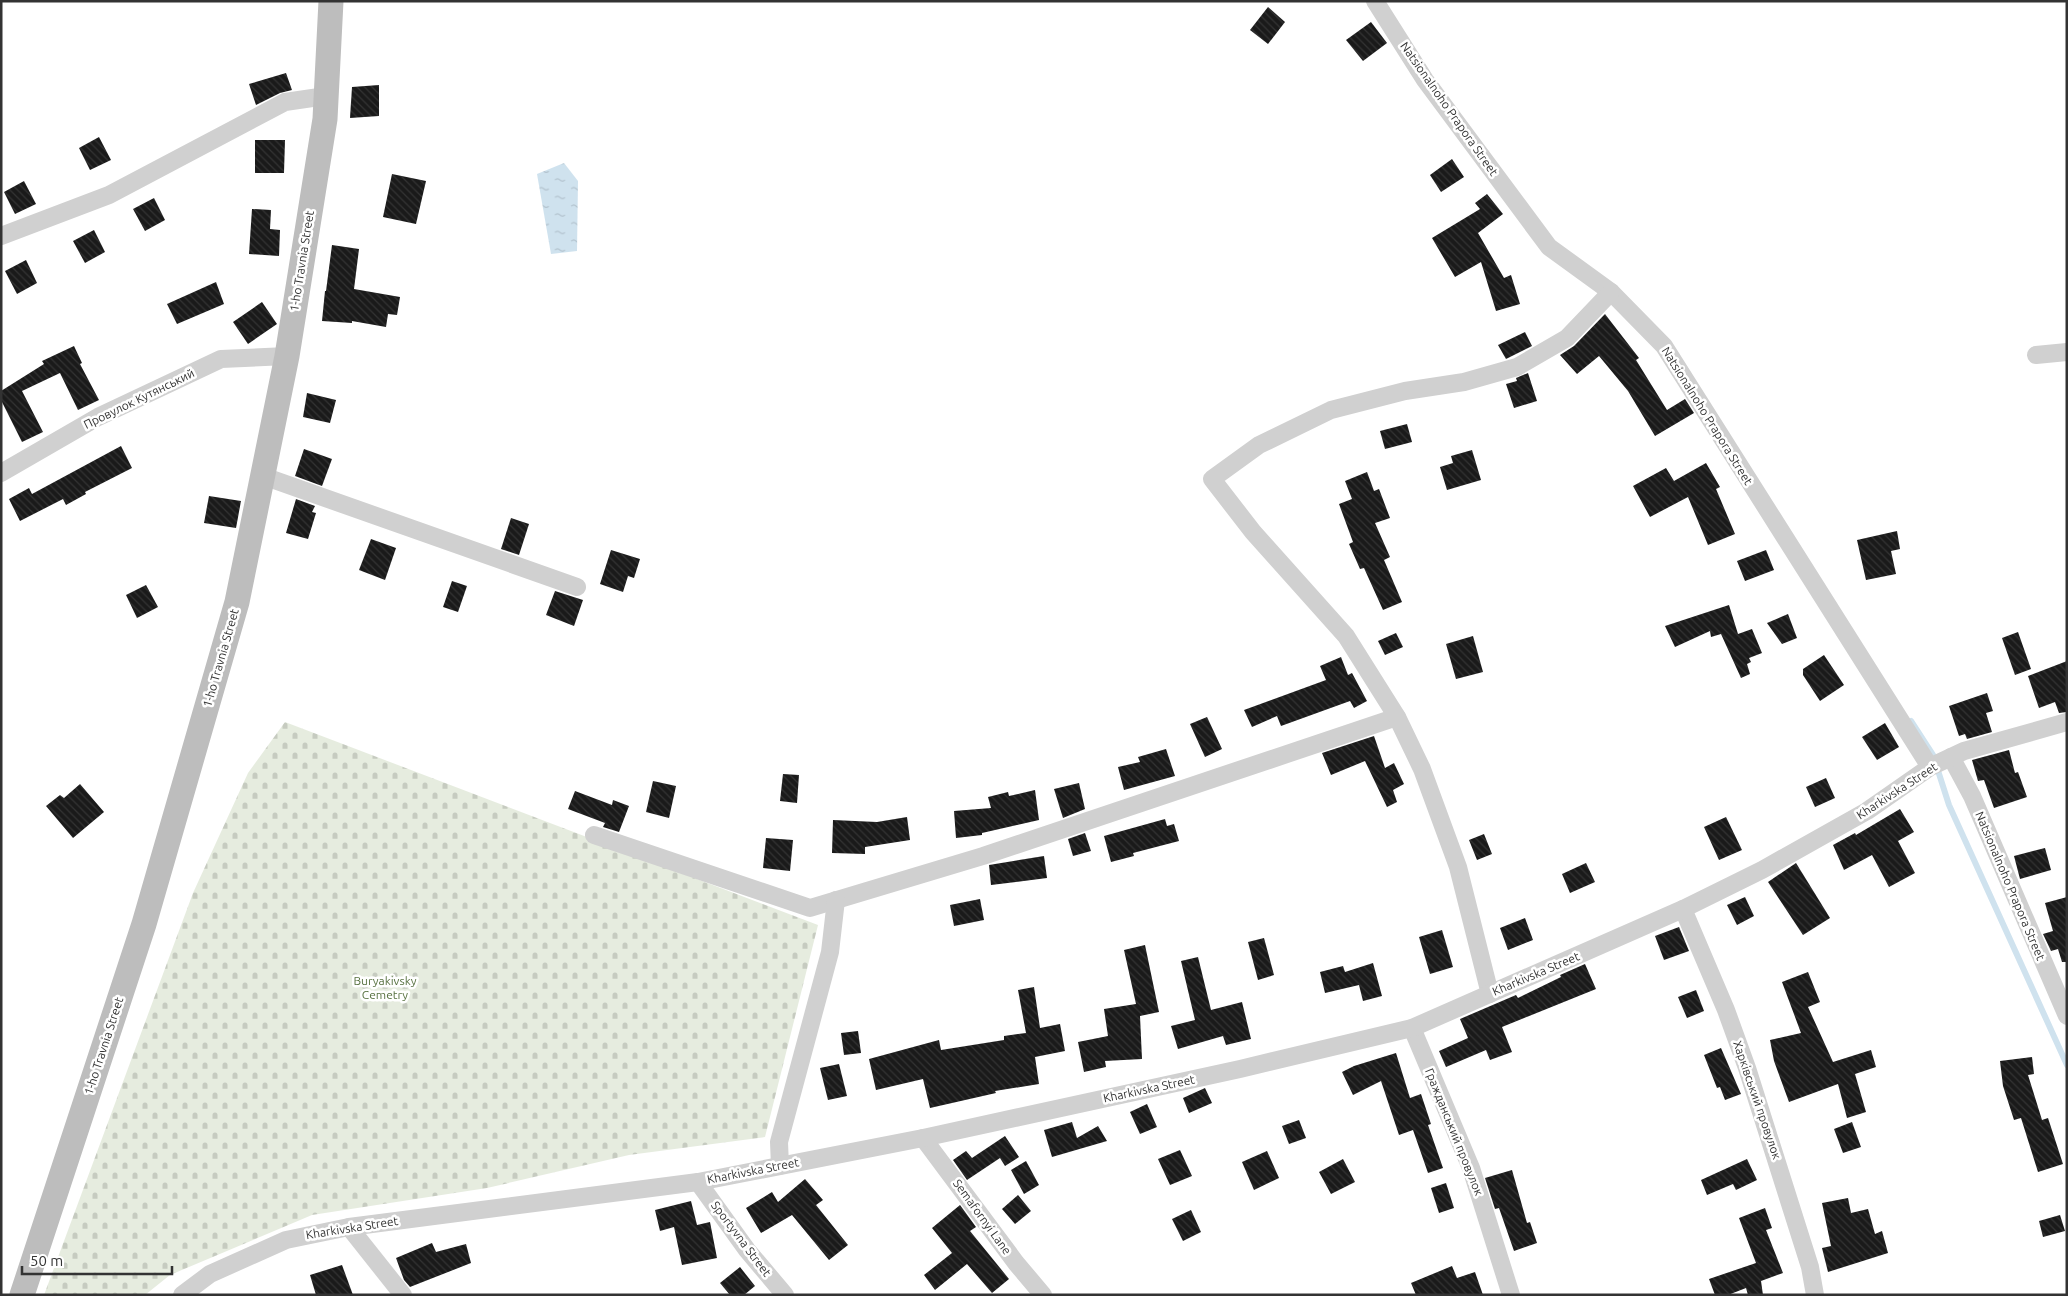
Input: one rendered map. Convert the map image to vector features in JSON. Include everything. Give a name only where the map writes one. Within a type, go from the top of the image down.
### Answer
[{"type":"street","name":"1-ho Travnia Street","points":[[22,1295],[144,924],[237,602],[287,356],[325,119],[331,1]]},
{"type":"street","name":"Natsionalnoho Prapora Street","points":[[1375,1],[1425,80],[1548,247],[1611,292],[1664,346],[1930,767]]},
{"type":"street","points":[[1,236],[109,195],[285,102],[326,96]]},
{"type":"street","points":[[1490,994],[1458,866],[1422,769],[1397,718],[1346,636],[1253,532],[1212,479],[1259,445],[1332,410],[1405,391],[1464,382],[1518,367],[1567,338],[1611,292]]},
{"type":"street","points":[[2036,355],[2067,352]]},
{"type":"street","name":"Провулок Кутянський","points":[[1,473],[98,417],[222,359],[287,356]]},
{"type":"street","points":[[262,476],[577,587]]},
{"type":"street","points":[[594,834],[810,908],[983,856],[1397,718]]},
{"type":"street","name":"Kharkivska Street","points":[[182,1295],[210,1274],[286,1240],[349,1227],[698,1182],[923,1138],[1240,1069],[1412,1028],[1683,909],[1762,870],[1867,811],[1930,767],[1951,757],[1964,751],[2067,722]]},
{"type":"street","name":"Natsionalnoho Prapora Street","points":[[1951,757],[1972,796],[2067,1016]]},
{"type":"street","points":[[780,1166],[779,1142],[830,952],[836,900]]},
{"type":"street","name":"Харківський провулок","points":[[1683,909],[1726,1010],[1747,1068],[1810,1267],[1815,1295]]},
{"type":"street","name":"Гражданський провулок","points":[[1412,1028],[1471,1168],[1511,1295]]},
{"type":"street","name":"Semafornyi Lane","points":[[923,1138],[1016,1263],[1043,1295]]},
{"type":"street","name":"Sportyvna Street","points":[[698,1182],[747,1250],[785,1295]]},
{"type":"street","points":[[349,1227],[403,1295]]},
{"type":"green space","name":"Buryakivsky Cemetry","points":[[285,722],[818,925],[765,1137],[629,1155],[487,1188],[312,1215],[170,1275],[145,1295],[44,1295],[193,893],[248,773]]},
{"type":"water","points":[[564,163],[578,181],[577,251],[551,254],[537,174]]},
{"type":"building","points":[[1268,7],[1285,22],[1268,44],[1250,30]]},
{"type":"building","points":[[1371,22],[1387,43],[1363,61],[1346,40]]},
{"type":"building","points":[[286,73],[292,90],[280,93],[256,105],[249,84]]},
{"type":"building","points":[[379,85],[379,116],[350,118],[352,87]]},
{"type":"building","points":[[99,137],[111,160],[90,170],[79,148]]},
{"type":"building","points":[[255,140],[285,140],[284,173],[255,173]]},
{"type":"building","points":[[1452,159],[1464,177],[1441,192],[1430,175]]},
{"type":"building","points":[[392,174],[426,181],[416,224],[383,217]]},
{"type":"building","points":[[24,181],[36,204],[15,214],[4,192]]},
{"type":"building","points":[[1487,194],[1503,214],[1478,233],[1504,278],[1511,275],[1520,304],[1496,311],[1481,262],[1455,277],[1432,238],[1480,209],[1475,203]]},
{"type":"building","points":[[154,198],[165,220],[145,231],[133,209]]},
{"type":"building","points":[[252,209],[271,210],[270,229],[280,230],[279,256],[249,254]]},
{"type":"building","points":[[94,230],[105,252],[85,263],[73,241]]},
{"type":"building","points":[[332,245],[359,249],[354,289],[400,297],[397,315],[388,314],[386,327],[352,321],[352,323],[322,321]]},
{"type":"building","points":[[26,260],[37,283],[17,294],[5,271]]},
{"type":"building","points":[[216,282],[224,304],[177,324],[167,304]]},
{"type":"building","points":[[262,302],[277,324],[248,344],[233,322]]},
{"type":"building","points":[[1605,314],[1639,358],[1636,360],[1667,410],[1685,399],[1694,413],[1655,436],[1628,391],[1599,356],[1577,374],[1560,355],[1574,346]]},
{"type":"building","points":[[1525,332],[1532,346],[1506,359],[1498,345]]},
{"type":"building","points":[[74,346],[82,363],[80,364],[99,400],[78,410],[60,373],[22,391],[43,432],[22,442],[1,400],[1,391],[44,364],[42,361]]},
{"type":"building","points":[[1528,373],[1537,401],[1514,408],[1506,384],[1517,381],[1516,378]]},
{"type":"building","points":[[307,393],[336,400],[330,423],[303,417]]},
{"type":"building","points":[[1407,424],[1412,442],[1385,449],[1380,431]]},
{"type":"building","points":[[121,446],[132,468],[85,492],[86,494],[66,505],[63,499],[20,521],[9,499],[29,488],[32,494]]},
{"type":"building","points":[[304,449],[332,459],[322,486],[295,476]]},
{"type":"building","points":[[1472,450],[1481,480],[1447,490],[1440,467],[1453,463],[1451,456]]},
{"type":"building","points":[[1706,463],[1720,487],[1716,489],[1735,534],[1708,545],[1688,497],[1650,517],[1633,486],[1666,468],[1674,481]]},
{"type":"building","points":[[1367,472],[1374,491],[1379,489],[1390,518],[1375,523],[1390,557],[1384,560],[1402,602],[1383,610],[1364,568],[1360,569],[1349,544],[1353,542],[1339,504],[1352,499],[1345,481]]},
{"type":"building","points":[[209,496],[241,501],[236,528],[204,523]]},
{"type":"building","points":[[296,499],[315,506],[312,512],[316,513],[308,539],[286,533]]},
{"type":"building","points":[[511,518],[529,524],[519,555],[501,549]]},
{"type":"building","points":[[1897,531],[1900,549],[1891,551],[1896,574],[1866,580],[1857,540]]},
{"type":"building","points":[[371,539],[396,548],[385,580],[359,570]]},
{"type":"building","points":[[611,550],[640,559],[634,578],[628,576],[623,592],[600,584]]},
{"type":"building","points":[[1766,550],[1774,570],[1745,581],[1737,561]]},
{"type":"building","points":[[452,581],[467,586],[458,612],[443,607]]},
{"type":"building","points":[[146,585],[158,607],[137,618],[126,595]]},
{"type":"building","points":[[555,591],[583,600],[574,626],[546,615]]},
{"type":"building","points":[[1729,605],[1738,634],[1752,629],[1762,653],[1749,658],[1751,662],[1747,664],[1750,674],[1741,678],[1721,634],[1711,637],[1710,631],[1675,647],[1665,626]]},
{"type":"building","points":[[1788,614],[1797,638],[1782,644],[1767,623]]},
{"type":"building","points":[[2018,632],[2031,669],[2015,675],[2002,638]]},
{"type":"building","points":[[1396,633],[1403,647],[1385,655],[1378,641]]},
{"type":"building","points":[[1473,636],[1483,672],[1456,679],[1446,644]]},
{"type":"building","points":[[1824,655],[1844,685],[1820,701],[1803,675],[1803,669]]},
{"type":"building","points":[[1341,657],[1348,675],[1352,673],[1367,701],[1354,708],[1350,701],[1281,726],[1277,716],[1252,727],[1244,710],[1326,680],[1320,666]]},
{"type":"building","points":[[2067,661],[2067,712],[2059,713],[2055,702],[2039,708],[2028,676]]},
{"type":"building","points":[[1987,693],[1993,711],[1986,713],[1992,732],[1967,739],[1965,734],[1959,736],[1949,706]]},
{"type":"building","points":[[1207,717],[1222,749],[1205,757],[1190,724]]},
{"type":"building","points":[[1885,723],[1899,747],[1877,760],[1862,737]]},
{"type":"building","points":[[1374,736],[1385,768],[1394,763],[1404,784],[1393,790],[1397,802],[1387,807],[1365,761],[1331,775],[1322,753]]},
{"type":"building","points":[[1166,749],[1175,776],[1124,790],[1118,767],[1140,762],[1138,757]]},
{"type":"building","points":[[2009,750],[2015,773],[2018,772],[2027,797],[1994,808],[1984,780],[1978,781],[1972,760]]},
{"type":"building","points":[[783,774],[799,775],[797,803],[780,801]]},
{"type":"building","points":[[1826,778],[1835,798],[1815,807],[1806,787]]},
{"type":"building","points":[[653,781],[676,786],[669,818],[646,812]]},
{"type":"building","points":[[1079,783],[1085,809],[1063,818],[1054,789]]},
{"type":"building","points":[[80,784],[104,812],[73,838],[46,806],[60,795],[64,798]]},
{"type":"building","points":[[1035,790],[1039,820],[982,833],[982,835],[956,838],[954,811],[991,808],[988,797],[1008,792],[1009,796]]},
{"type":"building","points":[[575,791],[612,805],[613,800],[629,806],[619,832],[603,827],[605,823],[568,809]]},
{"type":"building","points":[[1900,809],[1914,832],[1898,841],[1915,873],[1889,887],[1872,855],[1844,870],[1833,845],[1855,833],[1856,835]]},
{"type":"building","points":[[907,817],[910,840],[865,847],[865,854],[832,853],[833,820],[877,822]]},
{"type":"building","points":[[1726,817],[1742,850],[1719,860],[1704,827]]},
{"type":"building","points":[[1165,819],[1167,826],[1174,824],[1179,841],[1133,853],[1134,856],[1111,862],[1104,836]]},
{"type":"building","points":[[1085,833],[1091,851],[1073,856],[1068,839]]},
{"type":"building","points":[[1484,834],[1492,854],[1477,860],[1469,840]]},
{"type":"building","points":[[766,838],[793,840],[790,871],[763,868]]},
{"type":"building","points":[[2045,848],[2051,870],[2020,879],[2014,856]]},
{"type":"building","points":[[1044,856],[1047,878],[991,885],[989,865]]},
{"type":"building","points":[[1586,863],[1595,882],[1570,893],[1562,874]]},
{"type":"building","points":[[1796,863],[1830,918],[1803,935],[1768,882]]},
{"type":"building","points":[[1745,897],[1754,916],[1737,925],[1727,905]]},
{"type":"building","points":[[2067,897],[2067,962],[2062,962],[2058,949],[2051,951],[2043,934],[2053,931],[2045,903]]},
{"type":"building","points":[[980,899],[984,920],[954,926],[950,905]]},
{"type":"building","points":[[1525,918],[1533,940],[1508,950],[1500,928]]},
{"type":"building","points":[[1679,927],[1689,951],[1664,960],[1655,936]]},
{"type":"building","points":[[1442,930],[1453,967],[1430,974],[1419,937]]},
{"type":"building","points":[[1264,938],[1274,975],[1258,980],[1248,942]]},
{"type":"building","points":[[1145,945],[1159,1012],[1140,1016],[1142,1059],[1105,1061],[1106,1067],[1084,1072],[1078,1042],[1108,1036],[1104,1009],[1136,1004],[1124,950]]},
{"type":"building","points":[[1198,957],[1211,1010],[1242,1002],[1251,1039],[1226,1045],[1223,1036],[1178,1049],[1171,1026],[1195,1020],[1181,961]]},
{"type":"building","points":[[1373,963],[1382,996],[1363,1001],[1359,985],[1325,993],[1320,972],[1343,966],[1345,972]]},
{"type":"building","points":[[1585,964],[1596,989],[1502,1027],[1512,1052],[1490,1060],[1486,1050],[1446,1067],[1439,1051],[1468,1038],[1460,1019],[1516,995],[1518,998],[1561,977],[1560,975]]},
{"type":"building","points":[[1808,972],[1820,1002],[1808,1007],[1833,1062],[1871,1050],[1876,1067],[1855,1074],[1866,1112],[1847,1118],[1838,1084],[1789,1102],[1774,1061],[1770,1040],[1801,1033],[1782,982]]},
{"type":"building","points":[[1034,987],[1040,1028],[1060,1024],[1065,1051],[1035,1057],[1039,1084],[995,1091],[996,1093],[930,1108],[923,1079],[876,1090],[869,1059],[939,1040],[941,1050],[1004,1040],[1004,1036],[1026,1033],[1018,990]]},
{"type":"building","points":[[1696,990],[1704,1011],[1687,1018],[1678,997]]},
{"type":"building","points":[[858,1031],[861,1053],[844,1055],[841,1033]]},
{"type":"building","points":[[1721,1048],[1741,1094],[1725,1100],[1720,1087],[1717,1088],[1704,1055]]},
{"type":"building","points":[[1396,1053],[1410,1098],[1421,1094],[1431,1124],[1428,1125],[1443,1168],[1428,1173],[1413,1130],[1399,1135],[1381,1081],[1353,1095],[1342,1072],[1354,1066]]},
{"type":"building","points":[[2032,1057],[2034,1074],[2028,1075],[2042,1120],[2048,1118],[2063,1164],[2038,1172],[2021,1118],[2014,1120],[2003,1086],[2000,1061]]},
{"type":"building","points":[[839,1064],[847,1096],[828,1100],[820,1068]]},
{"type":"building","points":[[1205,1088],[1212,1103],[1189,1113],[1183,1098]]},
{"type":"building","points":[[1147,1104],[1157,1127],[1140,1134],[1130,1112]]},
{"type":"building","points":[[1299,1120],[1306,1138],[1289,1144],[1282,1126]]},
{"type":"building","points":[[1072,1122],[1077,1138],[1098,1126],[1107,1141],[1052,1157],[1044,1130]]},
{"type":"building","points":[[1852,1122],[1861,1147],[1843,1153],[1834,1129]]},
{"type":"building","points":[[1005,1136],[1019,1157],[1005,1166],[1000,1158],[967,1180],[953,1160],[966,1151],[972,1158]]},
{"type":"building","points":[[1180,1150],[1192,1176],[1170,1185],[1158,1159]]},
{"type":"building","points":[[1267,1151],[1279,1178],[1254,1190],[1242,1162]]},
{"type":"building","points":[[1343,1159],[1355,1182],[1331,1194],[1319,1172]]},
{"type":"building","points":[[1747,1159],[1757,1180],[1736,1190],[1733,1184],[1707,1195],[1701,1180]]},
{"type":"building","points":[[1026,1161],[1039,1185],[1024,1194],[1011,1170]]},
{"type":"building","points":[[1512,1170],[1527,1223],[1530,1222],[1537,1243],[1514,1251],[1499,1208],[1495,1209],[1485,1178]]},
{"type":"building","points":[[805,1179],[823,1200],[816,1205],[848,1245],[829,1260],[792,1215],[761,1233],[746,1208],[772,1192],[778,1202]]},
{"type":"building","points":[[1446,1183],[1454,1208],[1439,1213],[1431,1188]]},
{"type":"building","points":[[1018,1195],[1031,1211],[1015,1224],[1002,1209]]},
{"type":"building","points":[[1848,1198],[1851,1213],[1868,1209],[1875,1234],[1882,1231],[1888,1253],[1828,1272],[1822,1248],[1831,1246],[1822,1203]]},
{"type":"building","points":[[691,1201],[697,1225],[710,1222],[717,1258],[682,1265],[674,1227],[660,1231],[655,1210]]},
{"type":"building","points":[[960,1205],[976,1227],[970,1231],[1009,1279],[992,1293],[967,1264],[935,1290],[924,1275],[952,1253],[932,1228]]},
{"type":"building","points":[[1765,1208],[1772,1228],[1766,1230],[1783,1273],[1761,1281],[1763,1295],[1748,1295],[1746,1288],[1728,1295],[1715,1295],[1709,1279],[1756,1263],[1739,1218]]},
{"type":"building","points":[[1191,1210],[1201,1232],[1183,1241],[1172,1219]]},
{"type":"building","points":[[2060,1215],[2065,1231],[2043,1237],[2039,1221]]},
{"type":"building","points":[[432,1243],[436,1252],[466,1244],[471,1263],[410,1287],[404,1280],[396,1258]]},
{"type":"building","points":[[342,1265],[353,1295],[316,1295],[310,1275]]},
{"type":"building","points":[[1452,1266],[1457,1278],[1475,1272],[1483,1295],[1416,1295],[1411,1283]]},
{"type":"building","points":[[740,1267],[755,1286],[744,1295],[730,1295],[720,1283]]},
{"type":"waterway","points":[[1911,721],[1933,755],[1949,805],[2067,1065]]}]
